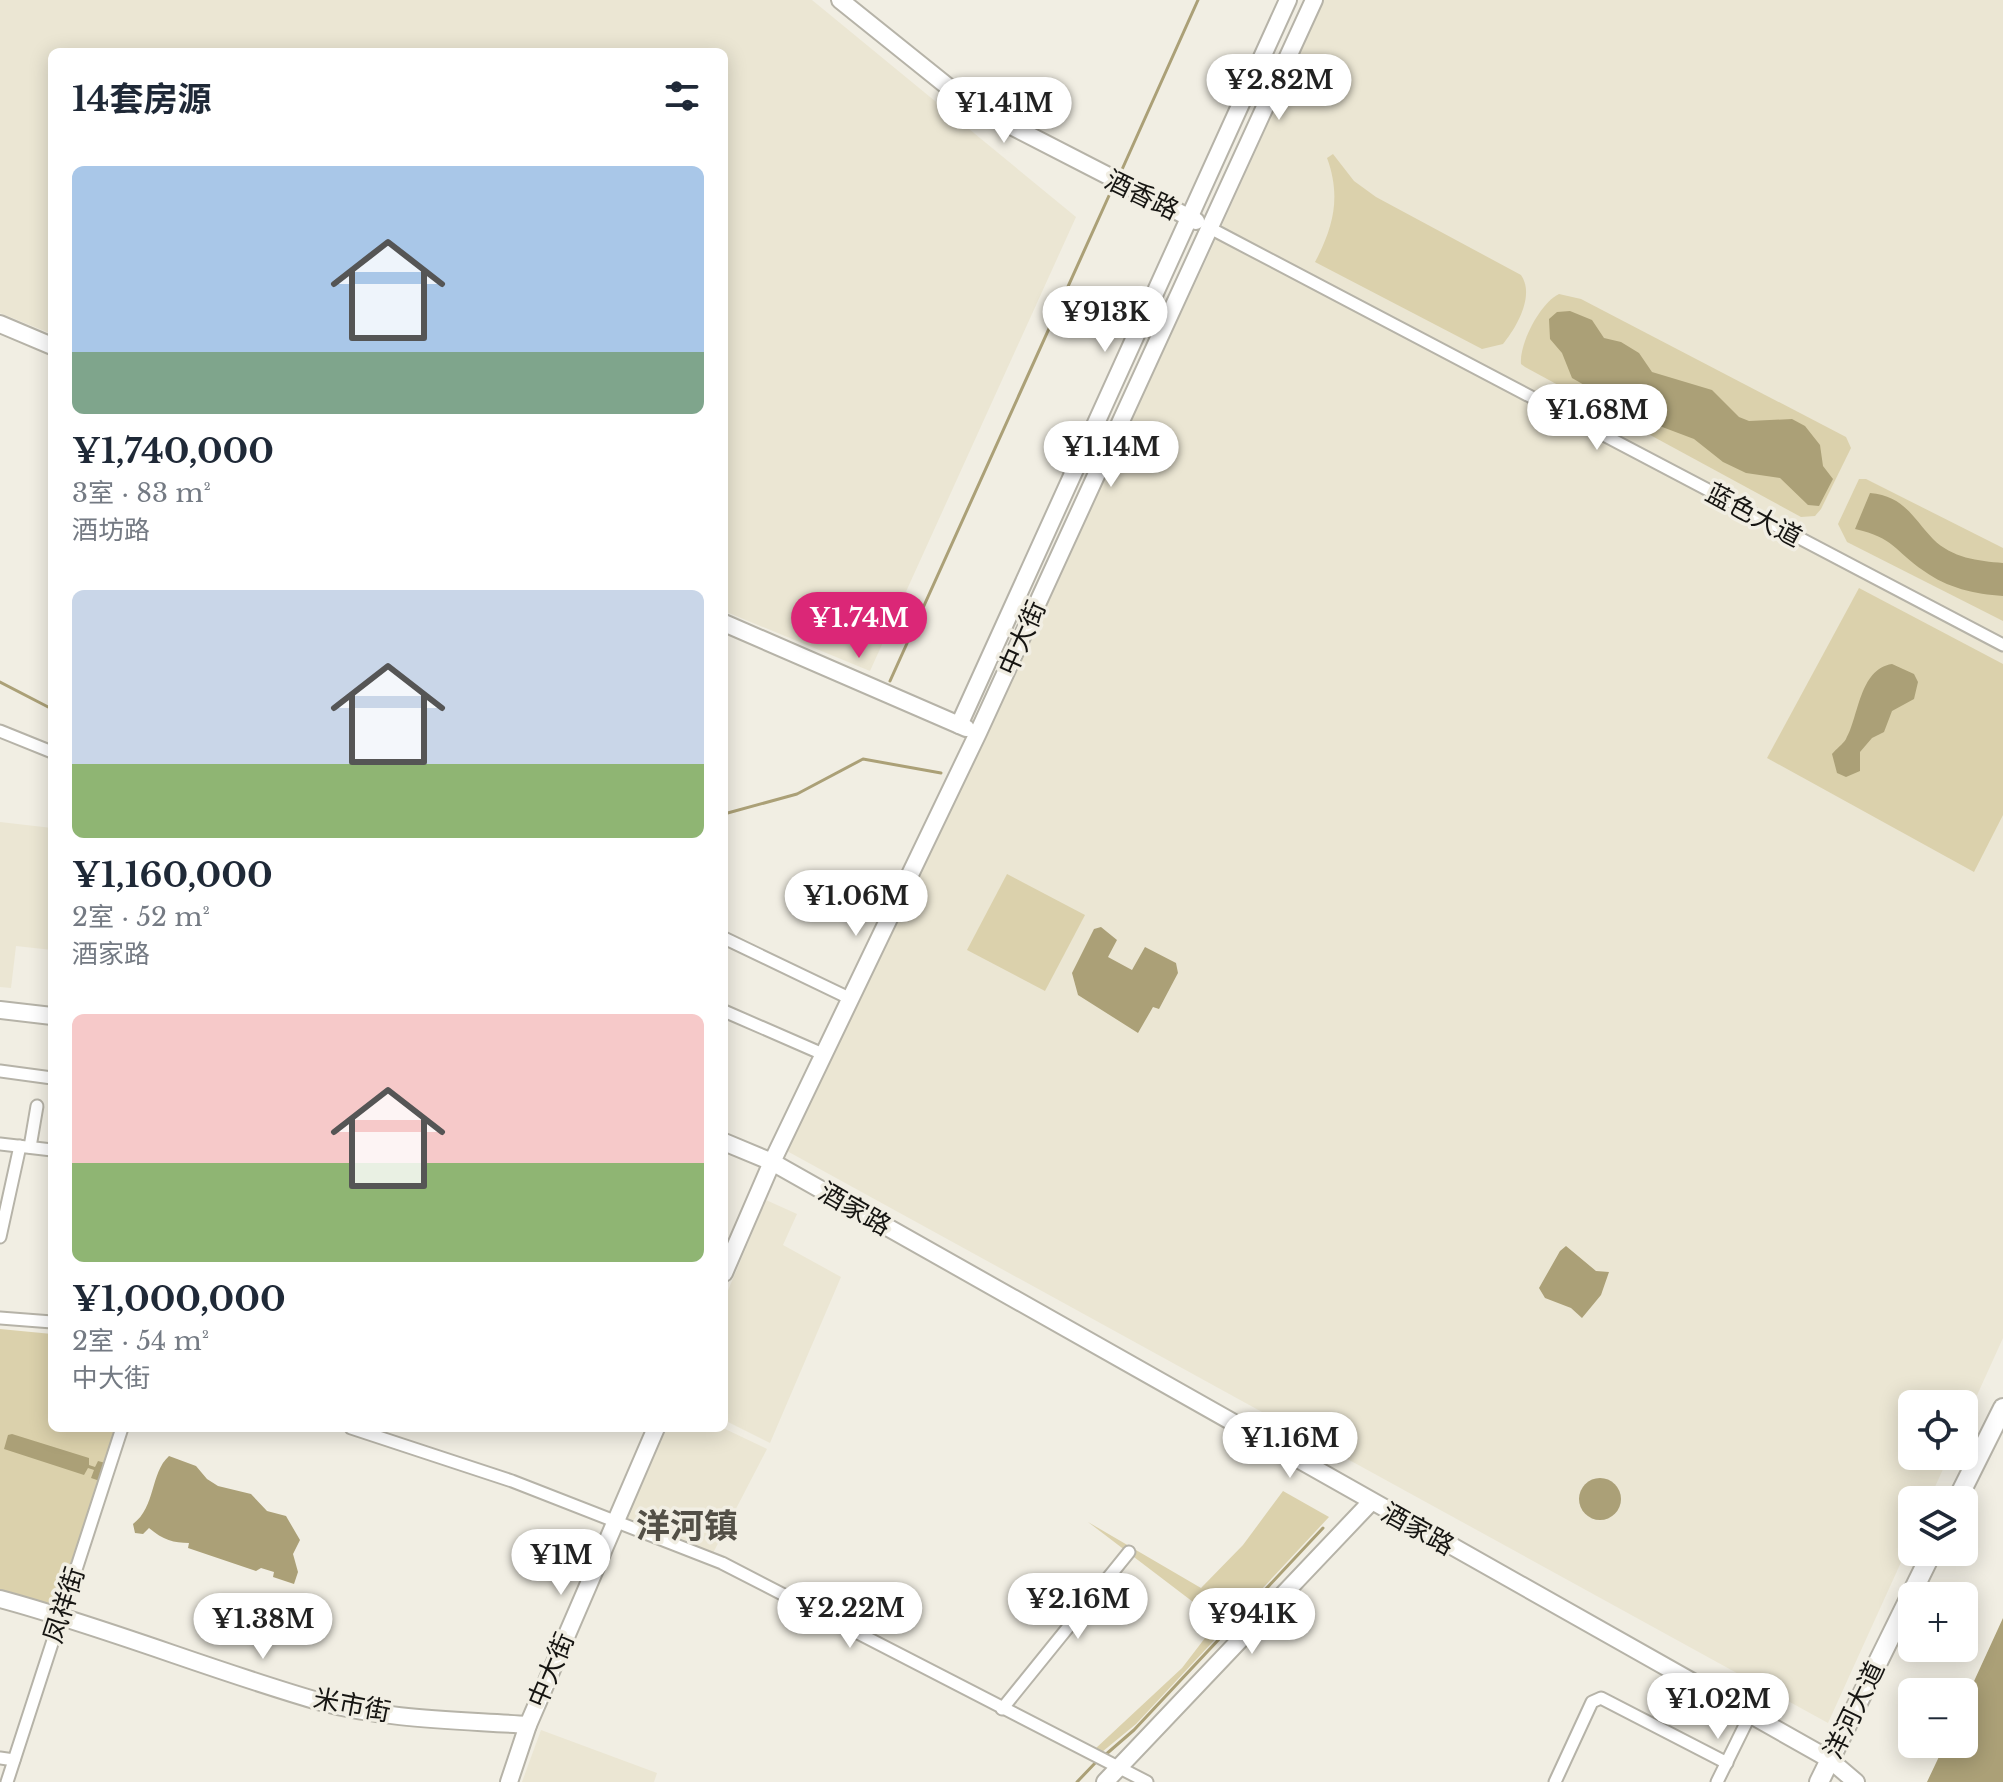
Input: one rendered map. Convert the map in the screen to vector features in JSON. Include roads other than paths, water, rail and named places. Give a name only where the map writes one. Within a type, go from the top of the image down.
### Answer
[{"type":"main road","points":[[1964,1486],[2003,1408]]},
{"type":"main road","points":[[1976,1486],[2003,1433]]},
{"type":"main road","name":"洋河大道","points":[[1832,1769],[1926,1566]]},
{"type":"main road","name":"洋河大道","points":[[1819,1782],[1832,1769],[1898,1641]]},
{"type":"street","name":"酒香路","points":[[840,0],[972,106],[1208,227]]},
{"type":"street","name":"中大街","points":[[959,725],[1288,0]]},
{"type":"street","name":"中大街","points":[[728,1264],[849,998],[978,733],[1314,0]]},
{"type":"street","name":"蓝色大道","points":[[1208,227],[2003,645]]},
{"type":"street","points":[[0,324],[48,344]]},
{"type":"street","points":[[728,625],[978,733]]},
{"type":"street","points":[[0,731],[48,750]]},
{"type":"street","points":[[728,940],[849,998]]},
{"type":"street","points":[[0,1010],[48,1016]]},
{"type":"street","points":[[728,1013],[825,1055]]},
{"type":"street","points":[[0,1071],[48,1077]]},
{"type":"street","points":[[0,1237],[37,1106]]},
{"type":"street","points":[[0,1144],[48,1150]]},
{"type":"street","name":"酒家路","points":[[728,1144],[772,1162],[1370,1503],[1750,1715],[1856,1782]]},
{"type":"street","points":[[0,1318],[48,1322]]},
{"type":"street","name":"凤祥街","points":[[7,1782],[121,1432]]},
{"type":"street","points":[[365,1432],[433,1452],[722,1563],[1147,1782]]},
{"type":"street","name":"中大街","points":[[509,1782],[528,1725],[654,1432]]},
{"type":"street","points":[[1105,1782],[1115,1765],[1370,1503]]},
{"type":"street","points":[[1002,1709],[1129,1552]]},
{"type":"street","name":"米市街","points":[[0,1599],[60,1615],[322,1702],[389,1713],[528,1725]]},
{"type":"street","points":[[1555,1782],[1592,1702],[1601,1698],[1727,1763]]},
{"type":"street","points":[[1717,1782],[1750,1715]]},
{"type":"street","points":[[0,1758],[14,1760]]},
{"type":"waterway","points":[[1120,174],[1198,0]]},
{"type":"waterway","points":[[890,681],[1112,189]]},
{"type":"waterway","points":[[0,682],[48,707]]},
{"type":"waterway","points":[[728,813],[797,794],[863,759],[941,773]]},
{"type":"waterway","points":[[1104,1756],[1134,1730],[1323,1528]]},
{"type":"waterway","points":[[1077,1782],[1098,1760]]},
{"type":"district","name":"洋河镇","points":[[687,1526]]}]
